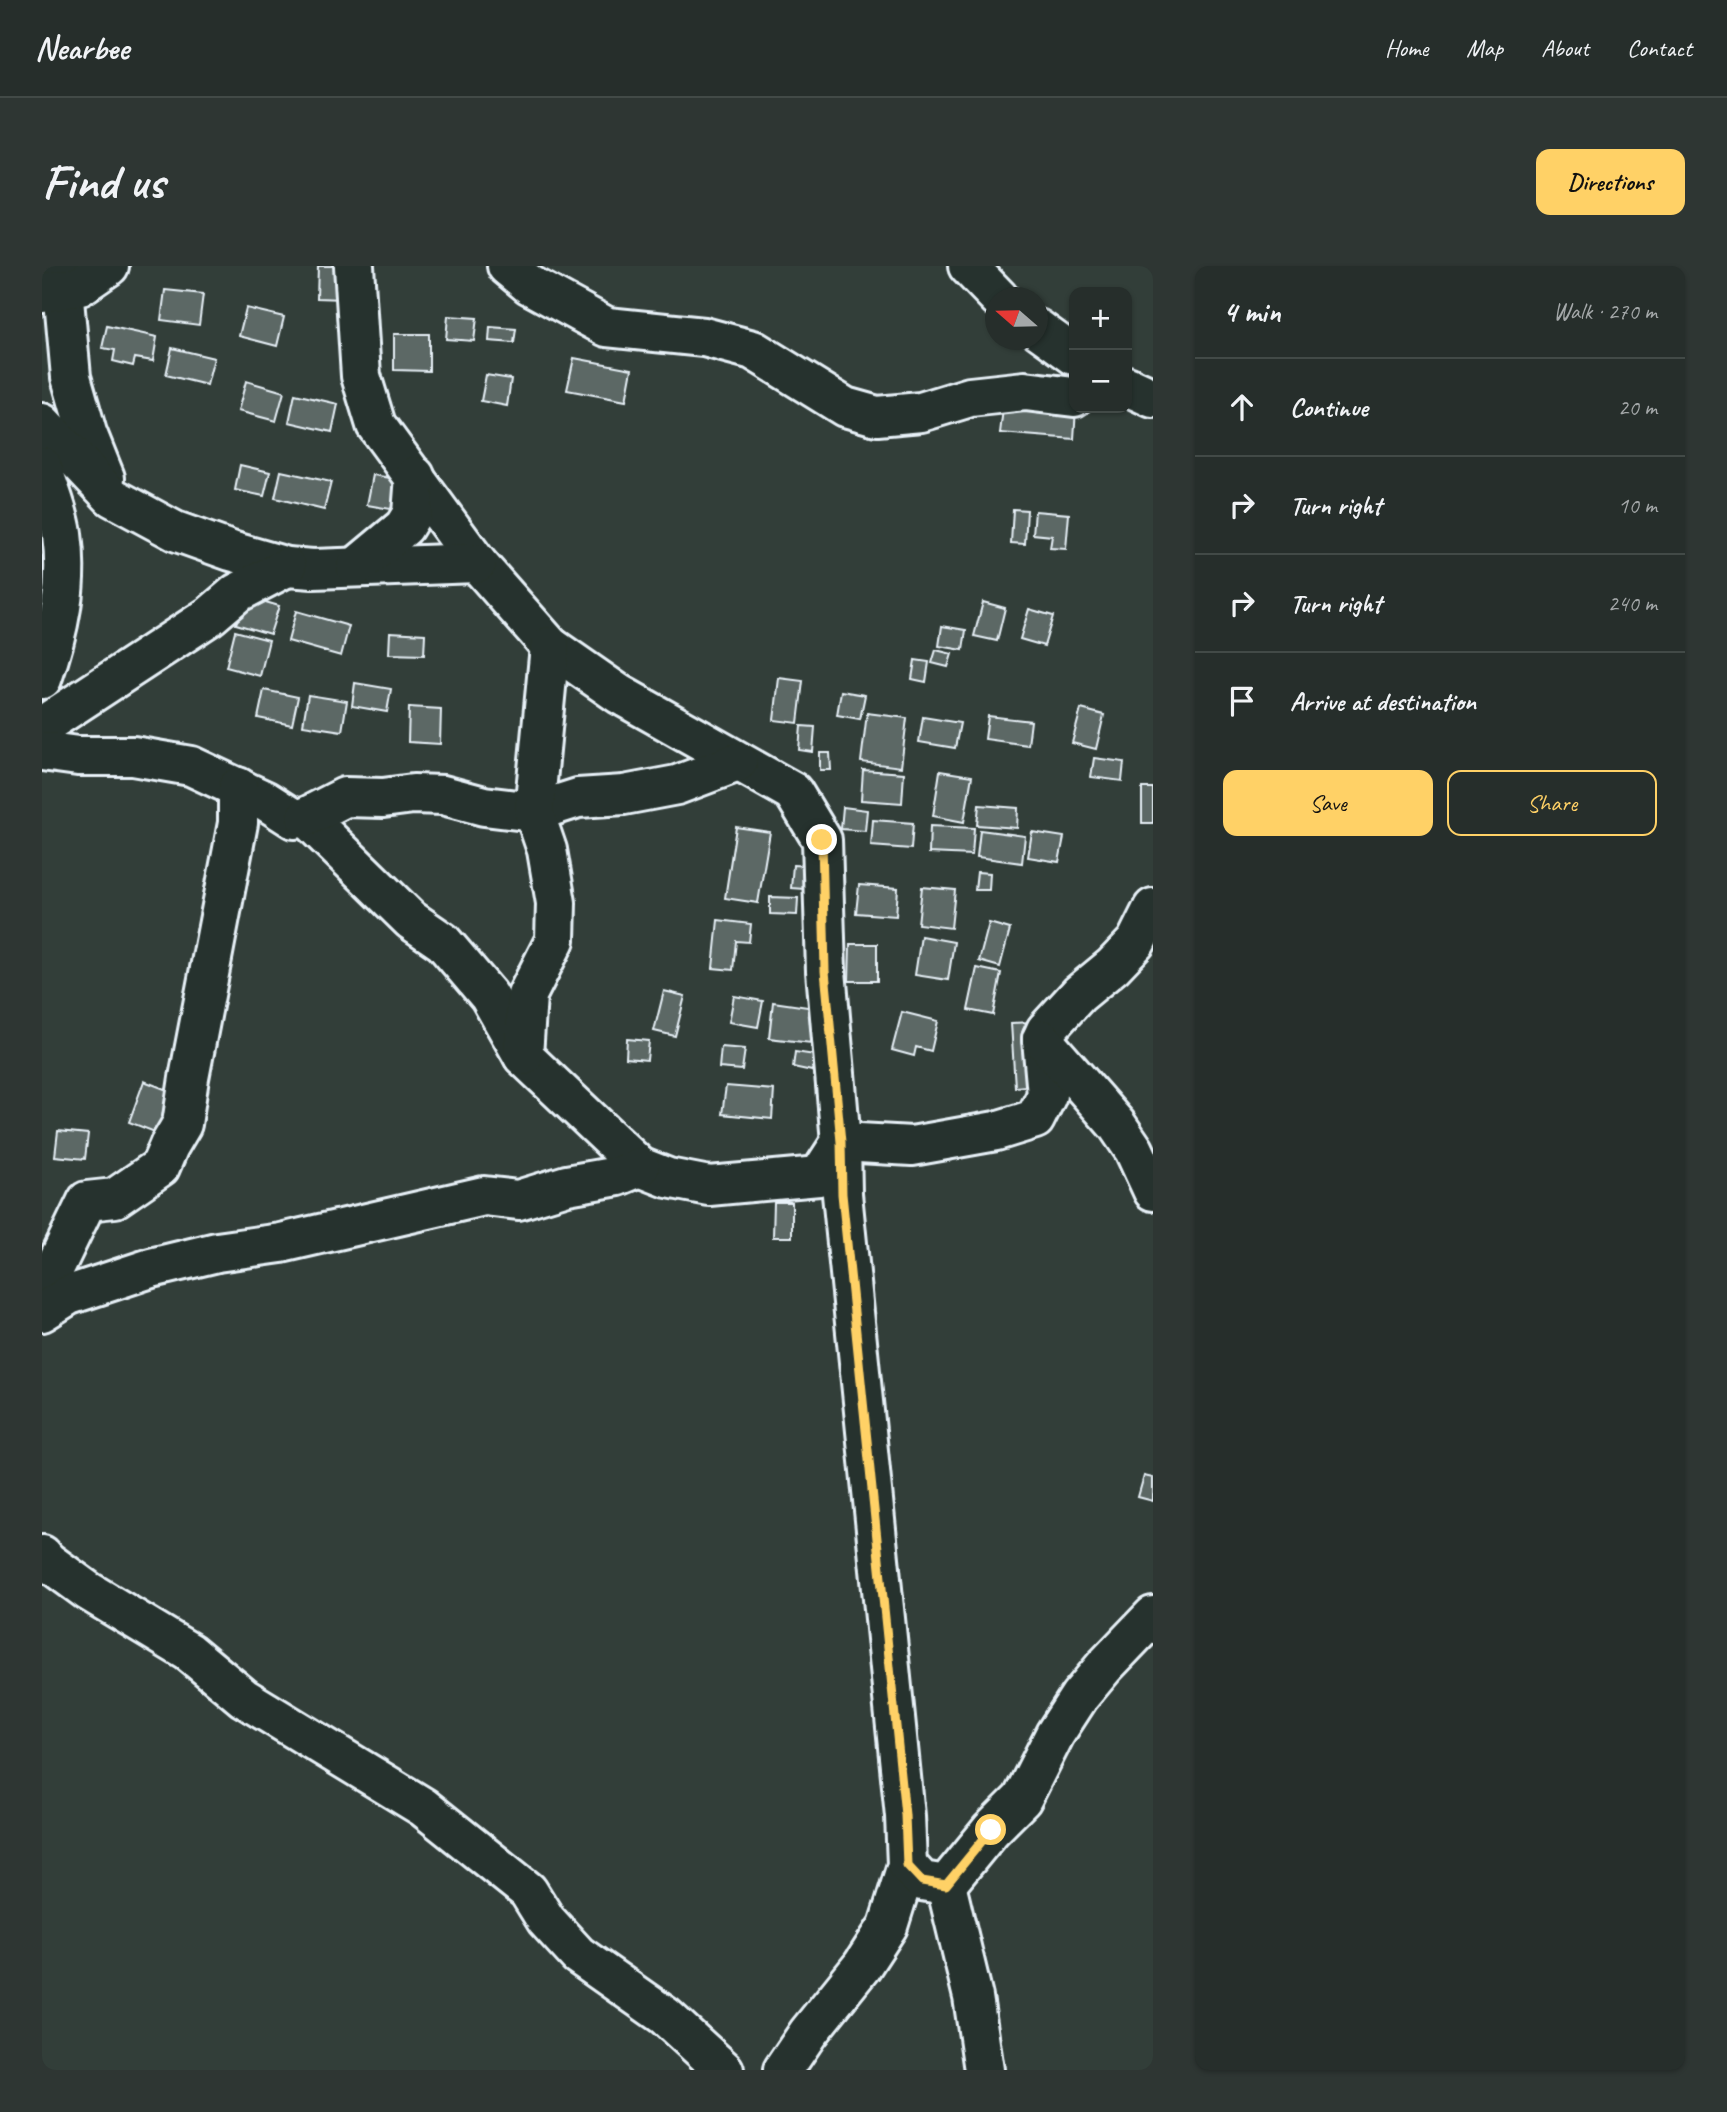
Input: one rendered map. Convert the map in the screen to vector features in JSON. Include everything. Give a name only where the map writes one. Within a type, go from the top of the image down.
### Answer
[{"type":"street","points":[[109,266],[80,286],[55,283],[71,377],[87,433],[112,497]]},
{"type":"street","points":[[354,266],[361,376],[376,425],[477,563],[550,646],[619,694],[793,792],[822,840],[825,971],[841,1142],[842,1194],[905,1815],[907,1865],[888,1926],[862,1966],[808,2033],[783,2070]]},
{"type":"street","points":[[507,266],[530,285],[607,327],[704,337],[752,350],[845,407],[877,416],[921,412],[970,397],[1025,391],[1069,396]]},
{"type":"street","points":[[968,266],[988,287]]},
{"type":"street","points":[[1048,337],[1069,352]]},
{"type":"street","points":[[1132,388],[1153,398]]},
{"type":"street","points":[[1132,404],[1153,407]]},
{"type":"street","points":[[42,423],[112,497],[175,531],[231,551],[287,567],[477,563]]},
{"type":"street","points":[[42,466],[62,533],[65,582],[55,641],[42,679]]},
{"type":"street","points":[[356,567],[404,527],[412,514],[415,476]]},
{"type":"street","points":[[42,726],[210,616],[237,593],[287,567]]},
{"type":"street","points":[[523,1056],[527,995],[555,940],[556,903],[547,850],[534,812],[550,646]]},
{"type":"street","points":[[42,751],[78,756],[133,756],[191,766],[238,787],[294,819],[306,817],[345,797],[383,798],[413,794],[443,795],[484,806],[534,812],[578,798],[624,795],[677,785],[738,762]]},
{"type":"street","points":[[42,1294],[87,1201],[115,1198],[160,1167],[182,1124],[238,823],[238,787]]},
{"type":"street","points":[[306,817],[411,920],[443,943],[489,996],[523,1056],[639,1167],[668,1178],[709,1186],[819,1176],[841,1142]]},
{"type":"street","points":[[841,1142],[912,1146],[996,1131],[1035,1119],[1047,1095],[1042,1039],[1046,1030],[1079,994],[1113,967],[1136,942],[1153,908]]},
{"type":"street","points":[[1042,1039],[1117,1125],[1134,1150],[1153,1191]]},
{"type":"street","points":[[42,1312],[69,1295],[151,1268],[217,1252],[281,1243],[484,1196],[517,1200],[567,1185],[618,1176],[639,1167]]},
{"type":"street","points":[[42,1555],[88,1591],[189,1652],[244,1698],[423,1807],[528,1891],[546,1920],[578,1955],[665,2016],[724,2070]]},
{"type":"street","points":[[946,1885],[991,1830],[1022,1799],[1055,1734],[1079,1697],[1153,1616]]},
{"type":"street","points":[[907,1865],[922,1881],[946,1885]]},
{"type":"street","points":[[946,1885],[973,1997],[984,2070]]},
{"type":"building","points":[[318,266],[345,266],[344,299],[317,298]]},
{"type":"building","points":[[165,290],[203,294],[199,325],[161,320]]},
{"type":"building","points":[[246,308],[284,317],[277,346],[239,336]]},
{"type":"building","points":[[448,316],[477,318],[474,341],[446,339]]},
{"type":"building","points":[[107,326],[157,337],[153,361],[135,358],[133,366],[113,361],[115,350],[102,348]]},
{"type":"building","points":[[490,327],[516,329],[514,343],[489,341]]},
{"type":"building","points":[[394,334],[429,334],[429,371],[394,370]]},
{"type":"building","points":[[172,348],[214,358],[207,385],[166,375]]},
{"type":"building","points":[[574,358],[632,369],[626,401],[567,390]]},
{"type":"building","points":[[486,375],[511,379],[507,406],[481,401]]},
{"type":"building","points":[[246,381],[284,392],[276,421],[238,411]]},
{"type":"building","points":[[295,394],[338,404],[332,432],[289,422]]},
{"type":"building","points":[[1004,401],[1069,407],[1069,413],[1076,413],[1074,439],[1000,433]]},
{"type":"building","points":[[240,465],[270,472],[264,496],[235,490]]},
{"type":"building","points":[[281,471],[331,482],[324,510],[275,498]]},
{"type":"building","points":[[373,475],[408,481],[402,511],[367,505]]},
{"type":"building","points":[[1013,509],[1027,510],[1025,544],[1011,543]]},
{"type":"building","points":[[1035,511],[1069,514],[1066,549],[1050,548],[1052,536],[1033,534]]},
{"type":"building","points":[[42,556],[56,558],[51,600],[42,599]]},
{"type":"building","points":[[245,596],[279,606],[270,634],[236,624]]},
{"type":"building","points":[[983,602],[1005,608],[997,641],[974,636]]},
{"type":"building","points":[[1029,609],[1053,616],[1044,646],[1020,639]]},
{"type":"building","points":[[296,611],[349,626],[341,656],[288,641]]},
{"type":"building","points":[[942,626],[966,630],[963,650],[939,646]]},
{"type":"building","points":[[235,631],[269,640],[260,676],[226,667]]},
{"type":"building","points":[[390,632],[425,634],[424,655],[389,654]]},
{"type":"building","points":[[936,650],[952,654],[948,667],[932,663]]},
{"type":"building","points":[[915,660],[929,662],[926,682],[912,679]]},
{"type":"building","points":[[779,678],[803,681],[798,723],[774,720]]},
{"type":"building","points":[[355,683],[391,689],[387,712],[352,706]]},
{"type":"building","points":[[264,690],[298,697],[292,725],[258,718]]},
{"type":"building","points":[[841,691],[865,695],[860,719],[837,715]]},
{"type":"building","points":[[308,695],[347,701],[342,731],[303,725]]},
{"type":"building","points":[[409,707],[441,709],[440,744],[408,742]]},
{"type":"building","points":[[1081,709],[1104,715],[1096,749],[1072,743]]},
{"type":"building","points":[[867,713],[907,718],[901,767],[861,762]]},
{"type":"building","points":[[988,716],[1031,721],[1028,745],[985,739]]},
{"type":"building","points":[[923,717],[960,723],[955,748],[919,742]]},
{"type":"building","points":[[801,726],[815,727],[813,752],[799,750]]},
{"type":"building","points":[[820,753],[830,753],[831,770],[820,770]]},
{"type":"building","points":[[1094,758],[1124,762],[1122,781],[1091,777]]},
{"type":"building","points":[[863,770],[904,773],[902,803],[861,800]]},
{"type":"building","points":[[940,771],[972,776],[964,822],[933,816]]},
{"type":"building","points":[[1142,788],[1153,788],[1153,823],[1142,823]]},
{"type":"building","points":[[979,805],[1018,808],[1017,828],[977,825]]},
{"type":"building","points":[[843,807],[867,810],[865,831],[841,829]]},
{"type":"building","points":[[873,820],[913,823],[911,849],[871,846]]},
{"type":"building","points":[[930,826],[974,828],[972,855],[929,853]]},
{"type":"building","points":[[736,827],[770,832],[758,903],[725,898]]},
{"type":"building","points":[[980,830],[1025,836],[1022,863],[977,857]]},
{"type":"building","points":[[1032,832],[1064,837],[1059,862],[1028,857]]},
{"type":"building","points":[[793,865],[807,866],[804,889],[791,888]]},
{"type":"building","points":[[977,872],[990,873],[989,890],[975,890]]},
{"type":"building","points":[[859,885],[898,888],[896,916],[856,913]]},
{"type":"building","points":[[922,887],[955,890],[951,928],[918,924]]},
{"type":"building","points":[[770,897],[798,898],[797,915],[770,914]]},
{"type":"building","points":[[718,920],[751,924],[749,942],[736,941],[733,970],[713,968]]},
{"type":"building","points":[[989,923],[1010,929],[1000,967],[979,961]]},
{"type":"building","points":[[921,936],[954,942],[948,980],[915,975]]},
{"type":"building","points":[[850,944],[877,944],[877,981],[849,981]]},
{"type":"building","points":[[977,968],[1001,973],[993,1015],[968,1010]]},
{"type":"building","points":[[664,991],[685,996],[675,1036],[654,1031]]},
{"type":"building","points":[[734,996],[763,1001],[758,1027],[729,1022]]},
{"type":"building","points":[[773,1002],[815,1008],[811,1043],[769,1038]]},
{"type":"building","points":[[902,1012],[938,1021],[931,1051],[916,1047],[914,1056],[892,1050]]},
{"type":"building","points":[[1034,1022],[1037,1085],[1015,1087],[1011,1023]]},
{"type":"building","points":[[627,1039],[649,1041],[647,1060],[626,1058]]},
{"type":"building","points":[[721,1047],[745,1049],[742,1070],[719,1068]]},
{"type":"building","points":[[795,1052],[815,1055],[812,1071],[793,1067]]},
{"type":"building","points":[[144,1081],[175,1093],[160,1134],[129,1122]]},
{"type":"building","points":[[726,1086],[774,1090],[772,1119],[722,1114]]},
{"type":"building","points":[[58,1131],[88,1134],[85,1159],[55,1156]]},
{"type":"building","points":[[774,1202],[792,1202],[792,1237],[773,1237]]},
{"type":"building","points":[[1144,1476],[1153,1478],[1153,1501],[1138,1497]]},
{"type":"route","points":[[822,840],[825,971],[841,1142],[842,1194],[905,1815],[907,1865],[922,1881],[946,1885],[991,1830]]}]
